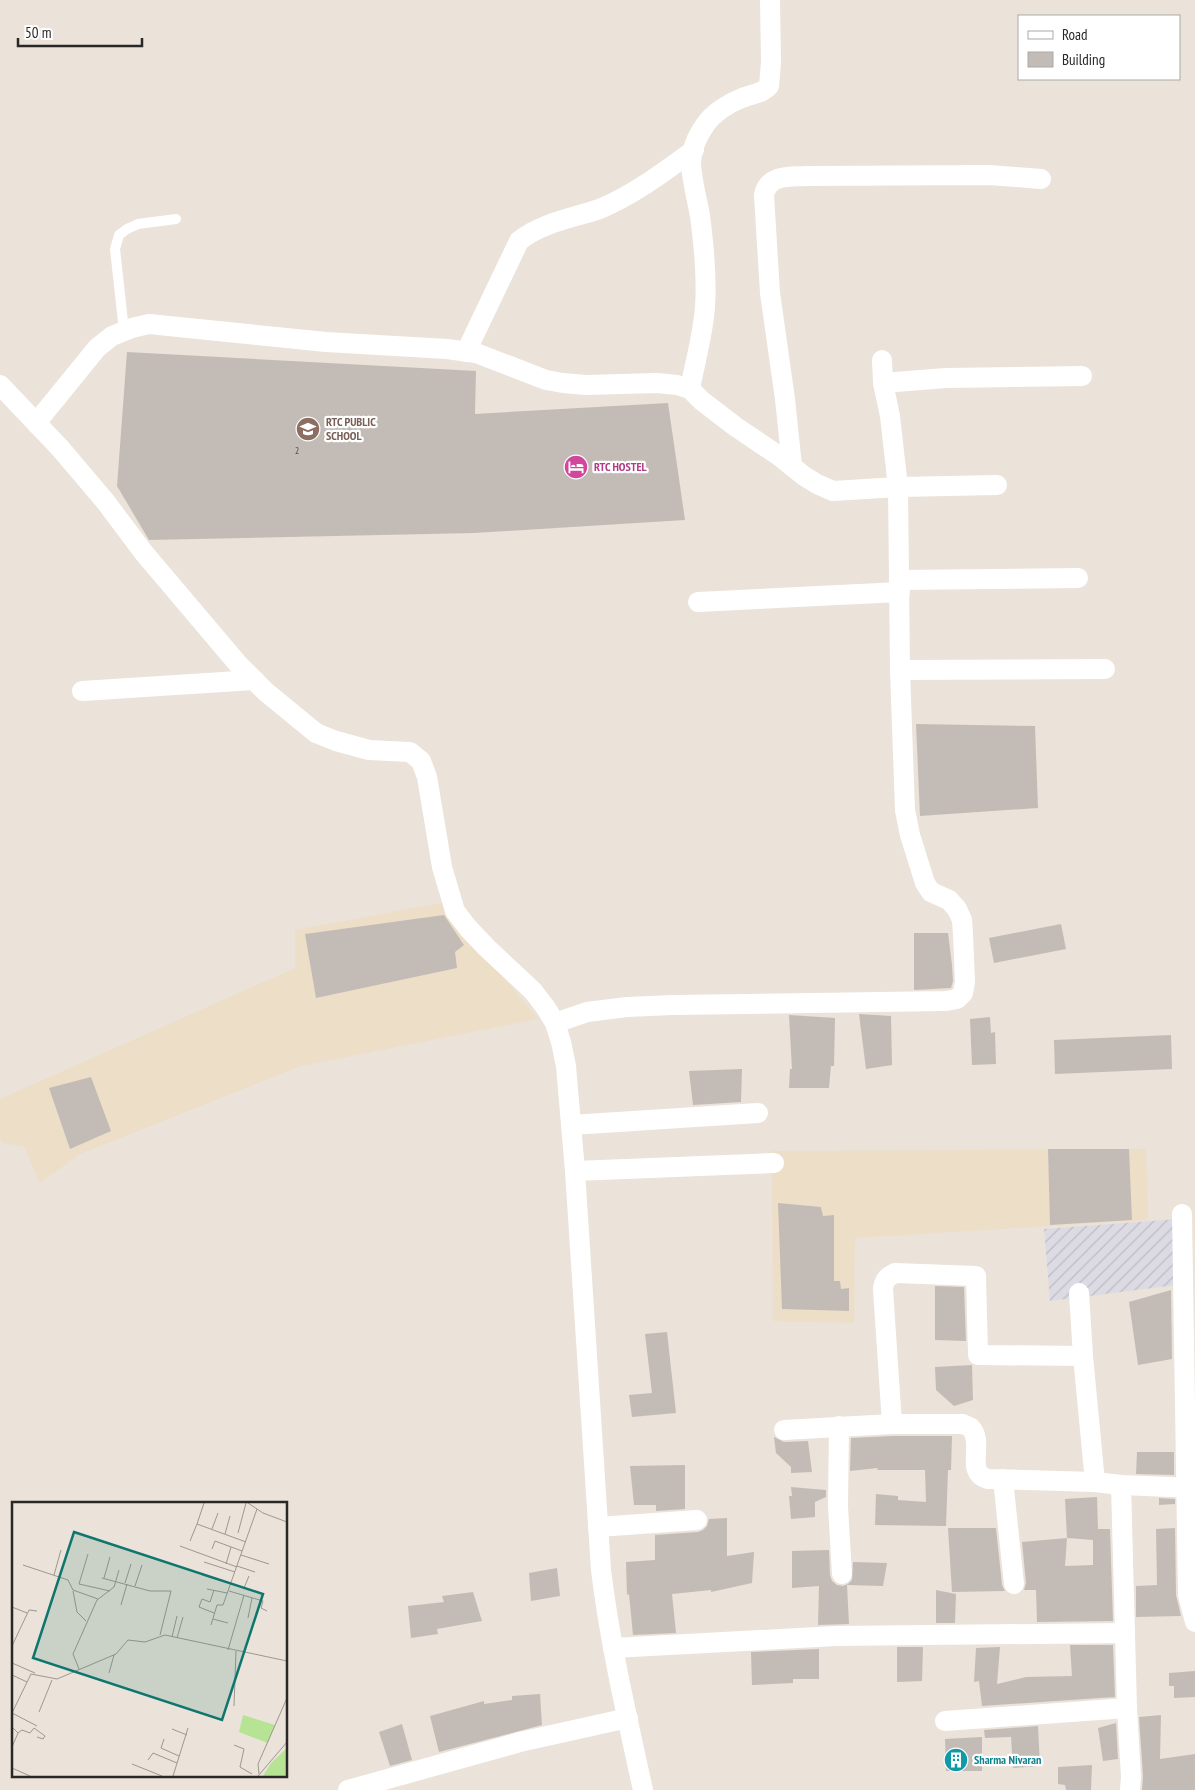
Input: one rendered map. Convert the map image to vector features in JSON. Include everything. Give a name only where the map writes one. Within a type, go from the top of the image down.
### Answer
[{"type":"street","points":[[690,389],[702,332],[705,306],[702,229],[691,163],[698,136],[706,123],[719,111],[740,99],[761,92],[769,86],[772,62],[770,0]]},
{"type":"street","points":[[466,352],[519,241],[528,233],[602,207],[650,181],[694,150]]},
{"type":"street","points":[[792,466],[785,399],[770,293],[764,195],[768,184],[778,178],[807,176],[990,175],[1041,179]]},
{"type":"street","points":[[36,423],[97,348],[112,336],[148,324],[326,342],[447,349],[476,353],[546,380],[554,381],[586,384],[677,385],[690,389],[736,426],[817,484],[833,490],[997,485]]},
{"type":"street","points":[[555,1024],[587,1012],[628,1007],[946,1002],[957,999],[963,992],[965,982],[962,920],[949,900],[931,892],[925,883],[910,834],[905,810],[900,670],[898,487],[890,416],[883,383],[882,360]]},
{"type":"street","points":[[883,383],[946,378],[1082,376]]},
{"type":"street","points":[[0,385],[106,502],[144,553],[238,664],[273,698],[316,733],[368,750],[410,752],[420,761],[427,777],[442,867],[455,911],[486,948],[533,991],[555,1024],[566,1066],[575,1171],[602,1578],[613,1648],[643,1790]]},
{"type":"street","points":[[698,602],[900,586],[1078,578]]},
{"type":"street","points":[[900,670],[1105,669]]},
{"type":"street","points":[[82,691],[254,680]]},
{"type":"street","points":[[571,1125],[758,1113]]},
{"type":"street","points":[[575,1171],[774,1163]]},
{"type":"street","points":[[1182,1214],[1191,1488],[1188,1595],[1195,1622]]},
{"type":"street","points":[[892,1424],[883,1289],[884,1281],[888,1276],[895,1273],[976,1276],[978,1355],[1083,1356]]},
{"type":"street","points":[[1079,1293],[1095,1482]]},
{"type":"street","points":[[784,1430],[892,1424],[964,1424],[971,1428],[974,1435],[977,1472],[982,1477],[1095,1482],[1121,1486],[1191,1488]]},
{"type":"street","points":[[839,1426],[838,1507],[842,1574]]},
{"type":"street","points":[[1004,1479],[1014,1584]]},
{"type":"street","points":[[1121,1486],[1130,1790]]},
{"type":"street","points":[[598,1527],[697,1520]]},
{"type":"street","points":[[613,1648],[836,1636],[1125,1633]]},
{"type":"street","points":[[945,1721],[1127,1708]]},
{"type":"street","points":[[348,1790],[500,1747],[628,1718]]},
{"type":"lane","points":[[124,331],[115,249],[119,235],[138,224],[176,219]]},
{"type":"shaded area","points":[[442,903],[538,1019],[301,1066],[80,1154],[40,1183],[24,1146],[2,1143],[0,1139],[0,1099],[295,968],[295,930]]},
{"type":"shaded area","points":[[1146,1149],[1148,1220],[855,1238],[854,1323],[773,1321],[772,1151]]},
{"type":"shaded area","points":[[1178,1219],[1184,1284],[1050,1301],[1044,1229]]},
{"type":"building","points":[[127,352],[476,371],[475,414],[668,403],[685,520],[474,533],[149,540],[117,486]]},
{"type":"building","points":[[916,724],[1035,726],[1038,808],[920,816]]},
{"type":"building","points":[[444,915],[464,945],[455,952],[457,968],[316,998],[305,934]]},
{"type":"building","points":[[1061,924],[1066,949],[994,963],[989,938]]},
{"type":"building","points":[[914,933],[948,933],[953,981],[951,988],[914,990]]},
{"type":"building","points":[[859,1014],[891,1016],[892,1065],[866,1069]]},
{"type":"building","points":[[789,1015],[835,1018],[834,1066],[831,1066],[829,1088],[789,1088],[790,1069],[792,1069]]},
{"type":"building","points":[[990,1017],[991,1033],[995,1032],[996,1064],[972,1065],[970,1019]]},
{"type":"building","points":[[1171,1035],[1172,1069],[1055,1074],[1054,1040]]},
{"type":"building","points":[[742,1069],[741,1102],[693,1105],[689,1071]]},
{"type":"building","points":[[91,1077],[111,1131],[70,1149],[49,1088]]},
{"type":"building","points":[[1048,1149],[1129,1149],[1132,1220],[1050,1225]]},
{"type":"building","points":[[778,1203],[821,1207],[823,1216],[834,1215],[834,1281],[840,1281],[841,1289],[849,1288],[849,1311],[782,1309]]},
{"type":"building","points":[[935,1286],[964,1287],[966,1341],[935,1340]]},
{"type":"building","points":[[1171,1290],[1172,1359],[1138,1365],[1129,1302]]},
{"type":"building","points":[[667,1332],[676,1413],[632,1417],[629,1395],[652,1393],[645,1334]]},
{"type":"building","points":[[972,1365],[973,1400],[954,1406],[936,1390],[935,1367]]},
{"type":"building","points":[[952,1436],[951,1470],[948,1470],[946,1526],[875,1525],[876,1494],[898,1496],[898,1500],[926,1502],[925,1470],[877,1470],[878,1468],[850,1471],[851,1438]]},
{"type":"building","points":[[774,1437],[784,1442],[808,1441],[812,1472],[791,1473],[791,1467],[776,1453]]},
{"type":"building","points":[[1137,1452],[1174,1452],[1174,1475],[1136,1474]]},
{"type":"building","points":[[685,1465],[685,1509],[656,1511],[656,1505],[634,1505],[630,1466]]},
{"type":"building","points":[[791,1487],[826,1490],[826,1497],[815,1502],[815,1517],[791,1519],[789,1496],[792,1496]]},
{"type":"building","points":[[1097,1497],[1098,1529],[1110,1529],[1113,1621],[1037,1622],[1036,1590],[1024,1590],[1026,1583],[1022,1542],[1067,1538],[1065,1499]],"holes":[[[1067,1538],[1093,1540],[1093,1565],[1065,1566]]]},
{"type":"building","points":[[1159,1498],[1175,1499],[1175,1504],[1159,1505]]},
{"type":"building","points":[[727,1518],[727,1556],[754,1552],[752,1583],[711,1592],[711,1590],[672,1594],[676,1633],[633,1635],[629,1594],[627,1595],[626,1562],[655,1560],[655,1535],[698,1532],[707,1526],[709,1519]]},
{"type":"building","points":[[948,1528],[996,1528],[1002,1585],[1005,1591],[952,1592]]},
{"type":"building","points":[[1175,1528],[1176,1595],[1181,1616],[1136,1617],[1136,1586],[1157,1585],[1156,1529]]},
{"type":"building","points":[[829,1550],[830,1575],[832,1581],[837,1585],[843,1586],[852,1580],[853,1562],[887,1563],[883,1586],[847,1585],[849,1624],[818,1625],[819,1586],[792,1588],[792,1551]]},
{"type":"building","points":[[557,1568],[560,1596],[531,1601],[529,1573]]},
{"type":"building","points":[[936,1590],[956,1594],[955,1623],[936,1623]]},
{"type":"building","points":[[473,1592],[482,1621],[437,1629],[438,1634],[411,1638],[408,1606],[444,1602],[442,1596]]},
{"type":"building","points":[[1070,1645],[1113,1645],[1115,1697],[982,1706],[979,1681],[974,1682],[976,1648],[1000,1647],[997,1684],[1026,1677],[1072,1676]]},
{"type":"building","points":[[897,1647],[923,1647],[922,1681],[897,1682]]},
{"type":"building","points":[[819,1649],[819,1679],[793,1679],[793,1683],[752,1685],[751,1652]]},
{"type":"building","points":[[1195,1671],[1195,1697],[1174,1698],[1174,1686],[1169,1686],[1169,1673]]},
{"type":"building","points":[[540,1694],[542,1725],[439,1752],[430,1716],[484,1701],[484,1704],[512,1700],[512,1696]]},
{"type":"building","points":[[1161,1715],[1160,1759],[1195,1754],[1195,1790],[1142,1790],[1143,1776],[1139,1717]]},
{"type":"building","points":[[1116,1723],[1118,1759],[1103,1761],[1098,1728]]},
{"type":"building","points":[[402,1724],[412,1760],[390,1766],[379,1732]]},
{"type":"building","points":[[1038,1726],[1040,1766],[1013,1768],[1011,1737],[985,1738],[984,1730]]},
{"type":"building","points":[[982,1737],[982,1771],[946,1771],[945,1739]]},
{"type":"building","points":[[1092,1765],[1091,1790],[1066,1790],[1065,1785],[1058,1784],[1058,1767]]},
{"type":"place","name":"RTC PUBLIC SCHOOL","points":[[308,429]]},
{"type":"place","name":"RTC HOSTEL","points":[[576,467]]},
{"type":"place","name":"Sharma Nivaran","points":[[956,1760]]}]
